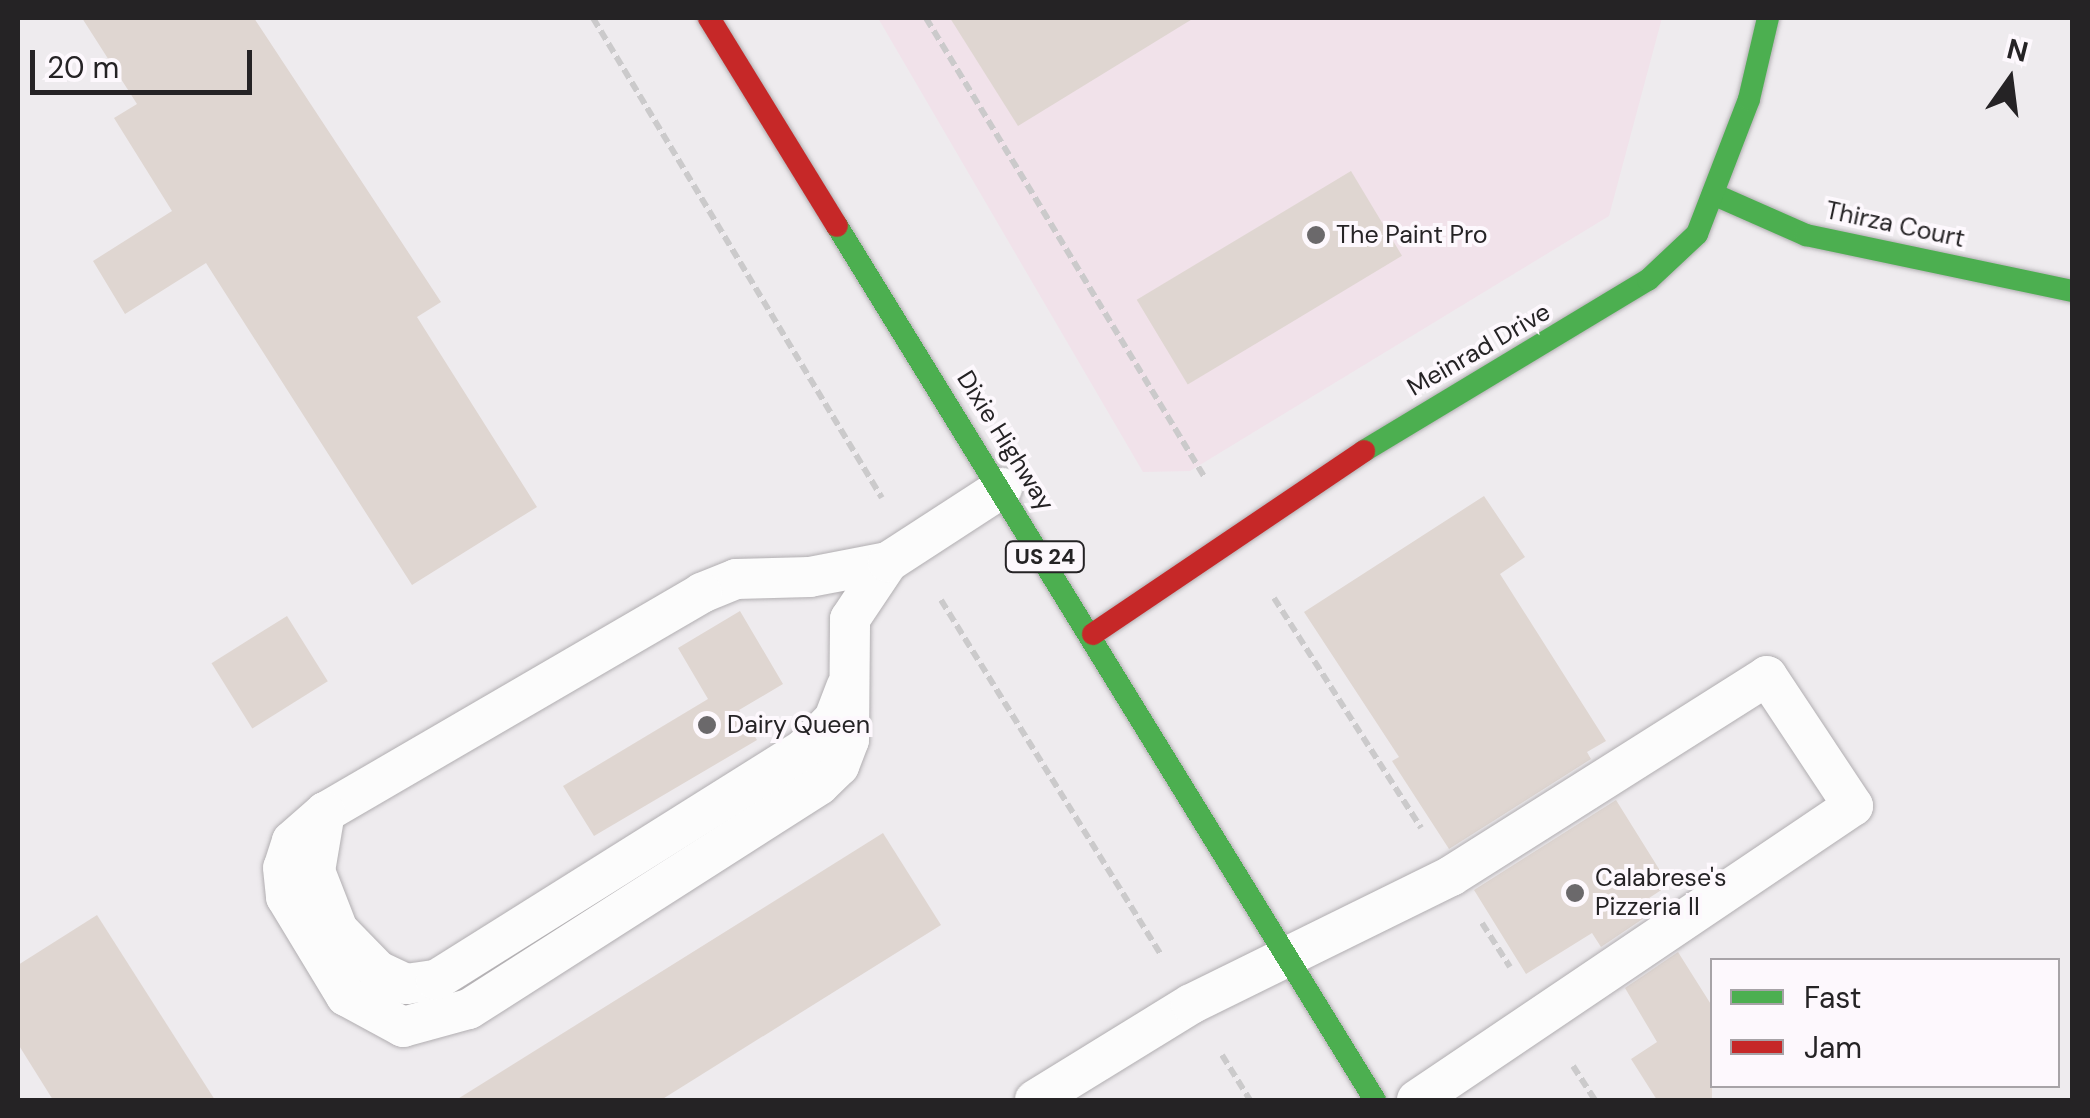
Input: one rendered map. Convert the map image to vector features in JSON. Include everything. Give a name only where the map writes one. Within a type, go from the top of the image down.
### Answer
[{"type":"street","name":"Dixie Highway","points":[[709,18],[1093,634],[1288,962],[1376,1100]]},
{"type":"street","name":"Meinrad Drive","points":[[1093,634],[1370,447],[1648,280],[1697,234],[1750,99],[1768,18]]},
{"type":"street","name":"Thirza Court","points":[[1713,194],[1806,235],[2072,291]]},
{"type":"lane","points":[[888,562],[850,618],[846,686],[853,715],[849,740],[838,766],[819,784],[469,1009],[433,1023],[403,1027],[359,1008],[286,897],[284,868],[292,841],[325,812],[702,593],[736,578],[810,577],[888,562],[1002,488]]},
{"type":"lane","points":[[1034,1100],[1191,1004],[1288,962],[1451,876],[1767,676],[1853,806],[1417,1100]]},
{"type":"path","points":[[926,18],[1206,480]]},
{"type":"shaded area","points":[[878,18],[1662,18],[1609,216],[1190,471],[1143,472]]},
{"type":"building","points":[[82,18],[254,18],[441,302],[417,317],[537,507],[412,585],[206,263],[125,314],[93,261],[172,211],[114,118],[137,104]]},
{"type":"building","points":[[950,18],[1194,18],[1018,126]]},
{"type":"building","name":"The Paint Pro","points":[[1351,171],[1402,256],[1188,385],[1137,300]]},
{"type":"building","points":[[1484,496],[1525,557],[1500,574],[1606,741],[1587,752],[1591,759],[1449,849],[1392,761],[1399,757],[1304,612]]},
{"type":"building","name":"Dairy Queen","points":[[740,611],[783,684],[739,710],[757,740],[594,836],[563,786],[708,699],[678,648]]},
{"type":"building","points":[[287,616],[328,681],[252,728],[212,663]]},
{"type":"building","name":"Calabrese's Pizzeria II","points":[[1616,800],[1669,885],[1646,900],[1653,912],[1601,947],[1592,933],[1526,974],[1474,890]]},
{"type":"building","points":[[883,833],[941,925],[661,1100],[456,1100]]},
{"type":"building","points":[[97,915],[215,1100],[53,1100],[18,1044],[18,965]]},
{"type":"building","points":[[1678,952],[1710,1003],[1712,1100],[1657,1100],[1631,1059],[1657,1042],[1625,988]]},
{"type":"traffic: fast","points":[[1364,451],[1648,280],[1697,234],[1749,99],[1768,18]]},
{"type":"traffic: fast","points":[[1713,194],[1806,235],[2072,291]]},
{"type":"traffic: fast","points":[[837,226],[1375,1100]]},
{"type":"traffic: jam","points":[[709,18],[837,226]]},
{"type":"traffic: jam","points":[[1093,634],[1364,451]]},
{"type":"place","name":"The Paint Pro","points":[[1316,235]]},
{"type":"place","name":"Dairy Queen","points":[[707,725]]},
{"type":"place","name":"Calabrese's Pizzeria II","points":[[1575,893]]}]
